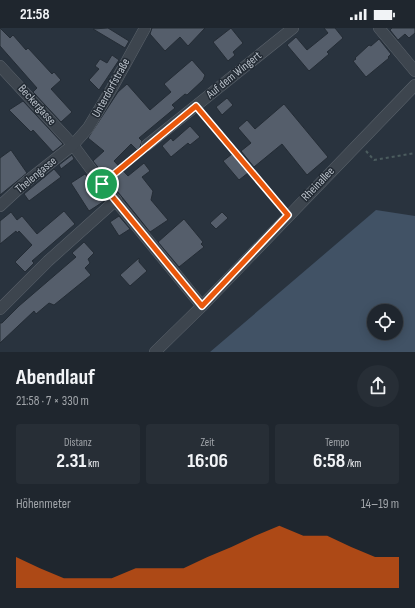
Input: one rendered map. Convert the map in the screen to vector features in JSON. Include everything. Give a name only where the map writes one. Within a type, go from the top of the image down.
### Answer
[{"type":"street","name":"Unterdorfstraße","points":[[73,145],[88,128],[145,28]]},
{"type":"street","name":"Auf dem Wingert","points":[[147,145],[293,28]]},
{"type":"street","points":[[379,28],[415,71]]},
{"type":"street","name":"Beckergasse","points":[[0,66],[73,145],[102,184],[202,306]]},
{"type":"street","name":"Rheinallee","points":[[155,352],[202,306],[358,142],[415,85]]},
{"type":"street","name":"Thelengasse","points":[[0,206],[26,182],[73,145]]},
{"type":"street","points":[[0,309],[48,261],[116,200]]},
{"type":"lane","points":[[196,106],[288,215]]},
{"type":"path","points":[[358,142],[374,160],[415,153]]},
{"type":"path","points":[[102,184],[147,145]]},
{"type":"water","points":[[376,210],[415,216],[415,352],[210,352]]},
{"type":"building","points":[[0,28],[10,38],[13,35],[26,50],[28,48],[52,74],[54,72],[61,80],[51,89],[72,112],[61,122],[33,92],[37,88],[0,46]]},
{"type":"building","points":[[108,28],[129,41],[125,48],[93,29]]},
{"type":"building","points":[[152,28],[205,28],[188,46],[180,37],[165,51],[150,34]]},
{"type":"building","points":[[231,28],[243,43],[233,52],[235,55],[228,61],[213,42]]},
{"type":"building","points":[[324,28],[335,28],[343,38],[327,52],[329,54],[309,71],[287,45],[296,37],[307,50],[328,33]]},
{"type":"building","points":[[392,28],[415,28],[415,33],[409,38],[405,34],[398,40],[390,30]]},
{"type":"building","points":[[379,39],[391,54],[388,57],[389,58],[366,77],[353,61],[369,45],[371,46]]},
{"type":"building","points":[[112,55],[119,60],[99,90],[89,80],[99,69],[95,66],[100,59],[107,63]]},
{"type":"building","points":[[192,60],[205,75],[203,80],[187,95],[185,94],[172,105],[175,108],[139,138],[142,141],[137,150],[131,144],[114,161],[128,176],[144,163],[150,171],[142,177],[153,191],[151,200],[168,220],[150,232],[93,161],[104,151],[88,138],[118,92],[127,84],[150,110],[171,92],[164,84]]},
{"type":"building","points":[[227,98],[233,105],[222,115],[216,107]]},
{"type":"building","points":[[23,101],[63,144],[53,152],[33,130],[31,132],[9,110]]},
{"type":"building","points":[[284,104],[328,157],[307,175],[282,144],[254,167],[241,151],[251,143],[238,128],[247,120],[255,129]]},
{"type":"building","points":[[190,126],[200,137],[190,145],[188,143],[171,157],[162,146],[171,138],[173,141]]},
{"type":"building","points":[[11,150],[27,173],[0,195],[0,158]]},
{"type":"building","points":[[232,154],[248,173],[239,180],[223,161]]},
{"type":"building","points":[[72,155],[74,159],[61,169],[59,165]]},
{"type":"building","points":[[54,169],[61,177],[29,201],[24,194]]},
{"type":"building","points":[[85,174],[106,200],[89,211],[71,183]]},
{"type":"building","points":[[64,211],[75,224],[32,261],[34,263],[25,272],[15,262],[32,245],[19,231],[17,233],[16,231],[0,244],[0,221],[11,212],[17,220],[22,216],[37,234]]},
{"type":"building","points":[[222,212],[228,218],[216,229],[210,223]]},
{"type":"building","points":[[119,216],[130,229],[119,236],[110,222]]},
{"type":"building","points":[[184,219],[203,242],[201,244],[204,247],[179,267],[158,242]]},
{"type":"building","points":[[84,242],[94,253],[88,259],[90,263],[85,268],[91,275],[54,305],[49,303],[36,314],[34,311],[0,343],[0,323],[2,323],[19,306],[76,257],[72,253]]},
{"type":"building","points":[[139,258],[139,262],[147,271],[130,286],[120,275]]},
{"type":"route","points":[[196,106],[288,215],[202,306],[102,184],[147,145],[196,106]]}]
